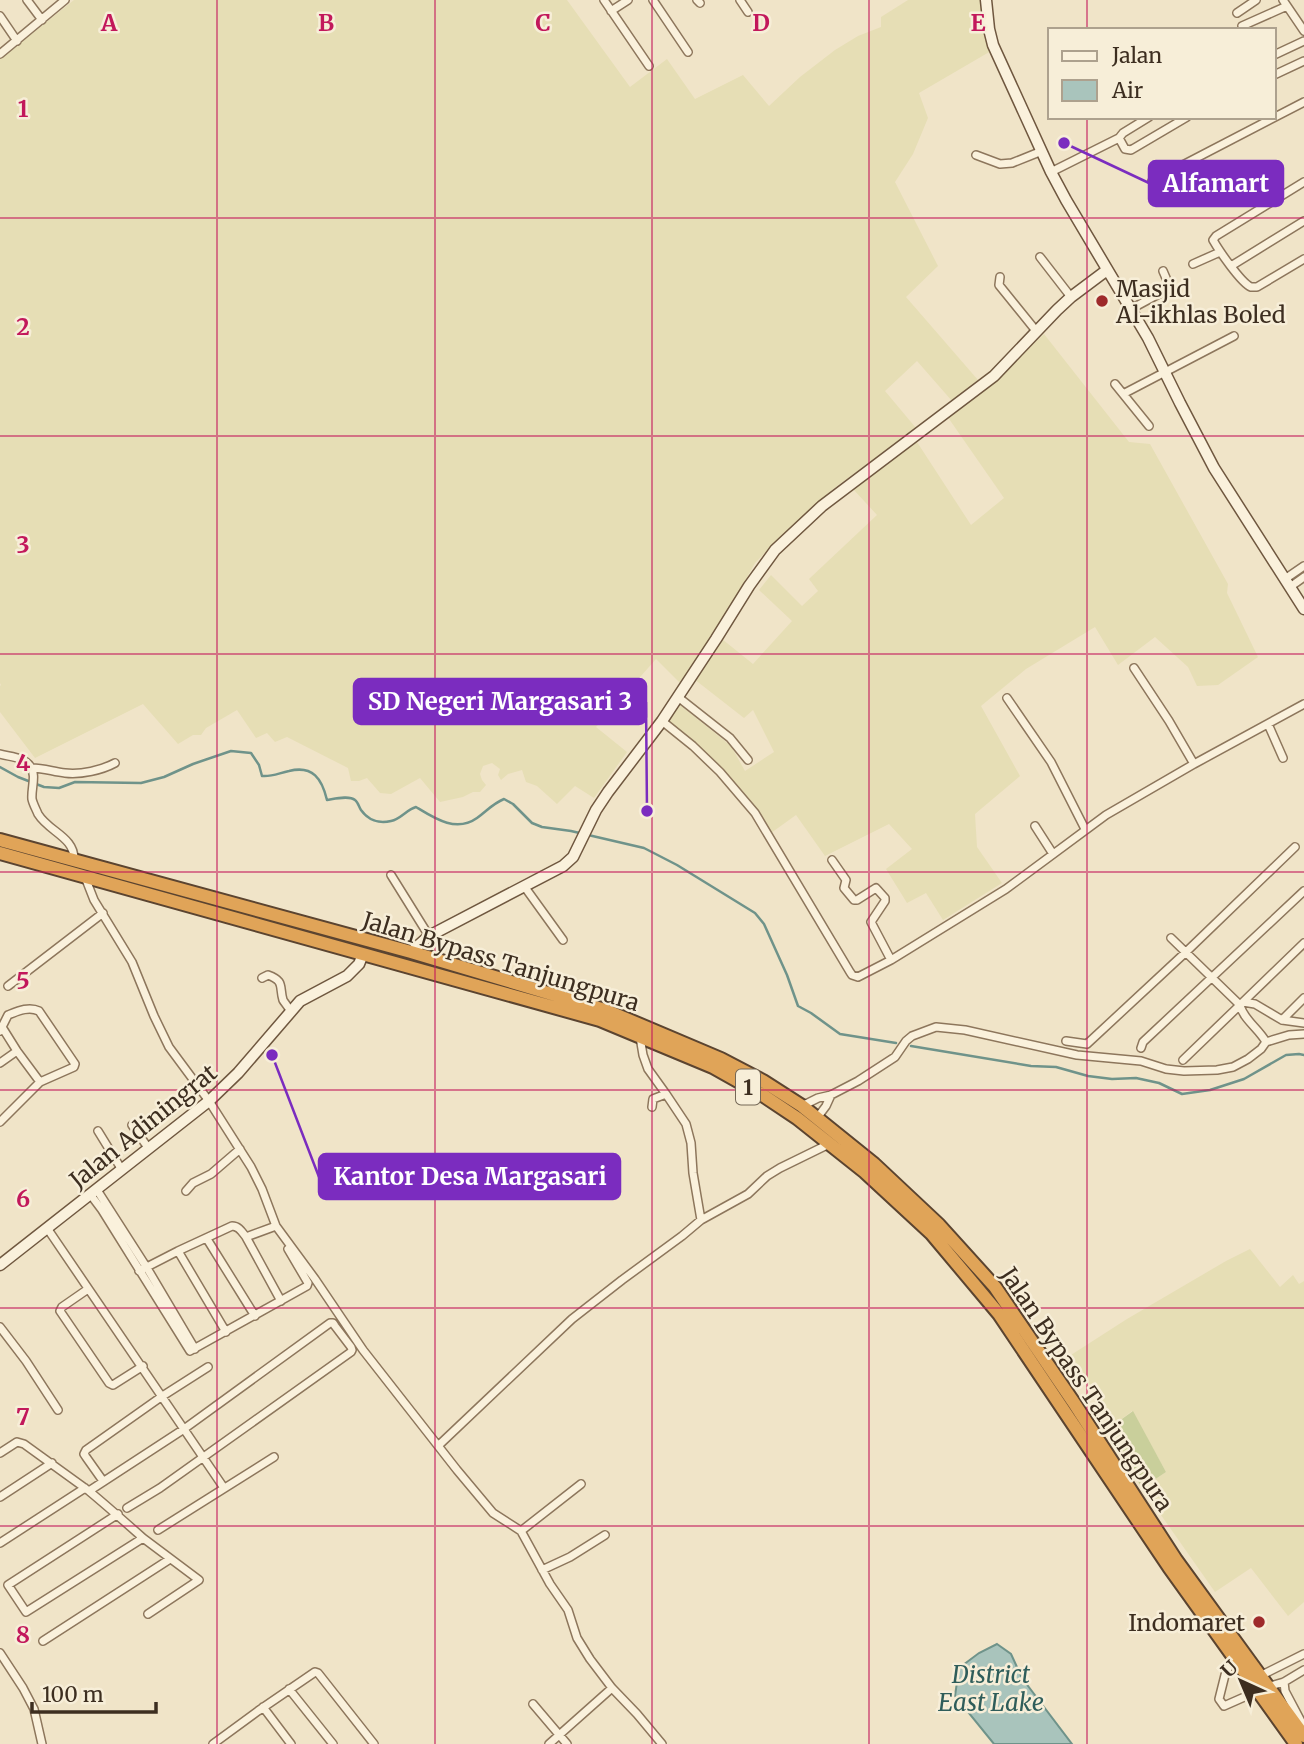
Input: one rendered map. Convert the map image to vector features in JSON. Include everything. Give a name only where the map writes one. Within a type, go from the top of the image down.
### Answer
[{"type":"highway","name":"Jalan Bypass Tanjungpura","points":[[0,840],[411,952],[605,1010],[721,1059],[802,1106],[874,1164],[940,1225],[995,1287],[1296,1744]]},
{"type":"highway","name":"Jalan Bypass Tanjungpura","points":[[0,853],[600,1020],[713,1067],[779,1106],[865,1172],[931,1233],[968,1276],[999,1314],[1233,1658],[1304,1736]]},
{"type":"street","points":[[27,0],[42,20]]},
{"type":"street","points":[[0,54],[65,0]]},
{"type":"street","points":[[604,0],[649,66]]},
{"type":"street","points":[[611,12],[628,0]]},
{"type":"street","points":[[653,0],[688,52]]},
{"type":"street","points":[[740,0],[748,12]]},
{"type":"street","points":[[986,0],[993,45],[1051,172],[1148,338],[1214,468],[1304,609]]},
{"type":"street","points":[[1237,13],[1256,0]]},
{"type":"street","points":[[1242,26],[1285,3],[1304,31]]},
{"type":"street","points":[[0,16],[17,41]]},
{"type":"street","points":[[1276,53],[1304,41]]},
{"type":"street","points":[[1276,74],[1304,61]]},
{"type":"street","points":[[1276,117],[1304,102]]},
{"type":"street","points":[[1051,172],[1119,138],[1146,119]]},
{"type":"street","points":[[1119,138],[1125,149],[1130,150],[1183,119]]},
{"type":"street","points":[[1152,181],[1271,119]]},
{"type":"street","points":[[976,155],[1000,164],[1012,163],[1042,151]]},
{"type":"street","points":[[1304,182],[1216,236],[1214,242],[1231,267],[1247,284],[1255,287],[1304,259]]},
{"type":"street","points":[[1231,267],[1304,221]]},
{"type":"street","points":[[1193,264],[1220,251]]},
{"type":"street","points":[[1040,257],[1071,297]]},
{"type":"street","points":[[411,952],[429,936],[563,866],[573,857],[608,792],[662,721],[775,550],[821,506],[994,376],[1071,297],[1107,270]]},
{"type":"street","points":[[1131,309],[1168,289],[1163,271]]},
{"type":"street","points":[[1000,277],[999,285],[1037,331]]},
{"type":"street","points":[[1123,394],[1234,336]]},
{"type":"street","points":[[1115,384],[1149,426]]},
{"type":"street","points":[[1287,583],[1304,566]]},
{"type":"street","points":[[1287,583],[1304,577]]},
{"type":"street","points":[[1134,668],[1194,764]]},
{"type":"street","points":[[678,697],[730,738],[748,760]]},
{"type":"street","points":[[1007,698],[1051,762],[1086,829]]},
{"type":"street","points":[[662,721],[720,772],[755,813],[852,975],[858,977],[891,960],[1006,889],[1105,815],[1304,704]]},
{"type":"street","points":[[1268,724],[1283,758]]},
{"type":"street","points":[[0,754],[23,760],[32,771],[32,800],[41,818],[72,847],[74,860]]},
{"type":"street","points":[[32,771],[50,769],[76,774],[106,768],[115,763]]},
{"type":"street","points":[[1035,826],[1053,855]]},
{"type":"street","points":[[1066,1041],[1087,1044],[1296,847]]},
{"type":"street","points":[[832,860],[846,880],[844,888],[854,900],[876,888],[885,898],[886,901],[871,924],[891,960]]},
{"type":"street","points":[[391,875],[429,936]]},
{"type":"street","points":[[85,876],[94,900],[132,962],[169,1047],[209,1101],[251,1167],[275,1227],[308,1284],[195,1349],[102,1210],[93,1192]]},
{"type":"street","points":[[524,886],[563,940]]},
{"type":"street","points":[[1141,1048],[1143,1042],[1304,891]]},
{"type":"street","points":[[8,986],[103,913]]},
{"type":"street","points":[[1171,937],[1241,1003],[1255,1004],[1282,1020],[1304,1023]]},
{"type":"street","points":[[1183,1060],[1304,943]]},
{"type":"street","name":"Jalan Adiningrat","points":[[0,1265],[209,1101],[238,1073],[290,1010],[310,994],[347,976],[359,964],[363,954]]},
{"type":"street","points":[[262,978],[268,975],[278,980],[282,986],[284,1001],[290,1010]]},
{"type":"street","points":[[1282,1020],[1304,998]]},
{"type":"street","points":[[1241,1003],[1242,1012],[1266,1042]]},
{"type":"street","points":[[0,1122],[40,1082],[74,1067],[75,1064],[38,1010],[31,1008],[8,1015],[1,1029],[40,1082]]},
{"type":"street","points":[[802,1106],[831,1095],[889,1061],[912,1036],[936,1027],[965,1030],[1077,1055],[1141,1061],[1166,1069],[1184,1071],[1233,1067],[1255,1054],[1266,1042],[1303,1034]]},
{"type":"street","points":[[640,1037],[648,1069],[686,1124],[701,1220]]},
{"type":"street","points":[[0,1063],[17,1051]]},
{"type":"street","points":[[652,1107],[653,1099],[666,1094]]},
{"type":"street","points":[[817,1118],[831,1095]]},
{"type":"street","points":[[132,1125],[149,1149]]},
{"type":"street","points":[[98,1131],[122,1170]]},
{"type":"street","points":[[439,1445],[572,1319],[701,1220],[748,1194],[780,1168],[830,1144]]},
{"type":"street","points":[[186,1191],[240,1149]]},
{"type":"street","points":[[143,1270],[232,1226],[239,1228],[246,1237],[281,1301]]},
{"type":"street","points":[[246,1237],[275,1227]]},
{"type":"street","points":[[275,1227],[315,1279],[363,1350],[489,1509],[521,1531],[568,1610],[577,1638],[612,1688],[662,1744]]},
{"type":"street","points":[[47,1228],[224,1488]]},
{"type":"street","points":[[207,1239],[255,1316]]},
{"type":"street","points":[[178,1251],[226,1332]]},
{"type":"street","points":[[88,1289],[60,1311],[109,1383],[113,1385],[143,1366]]},
{"type":"street","points":[[0,1543],[184,1429],[333,1323],[351,1347],[351,1352],[160,1488],[127,1508]]},
{"type":"street","points":[[0,1327],[58,1410]]},
{"type":"street","points":[[103,1481],[85,1452],[208,1367]]},
{"type":"street","points":[[0,1453],[17,1442],[23,1444],[87,1490],[143,1538],[199,1580],[148,1614]]},
{"type":"street","points":[[158,1530],[274,1457]]},
{"type":"street","points":[[0,1497],[51,1463]]},
{"type":"street","points":[[521,1531],[581,1484]]},
{"type":"street","points":[[118,1514],[8,1585],[26,1612],[143,1538]]},
{"type":"street","points":[[542,1570],[570,1557],[604,1535]]},
{"type":"street","points":[[43,1641],[170,1559]]},
{"type":"street","points":[[0,1653],[34,1709],[42,1744]]},
{"type":"street","points":[[1233,1658],[1225,1675],[1221,1703],[1257,1683],[1275,1668],[1304,1654]]},
{"type":"street","points":[[1257,1683],[1262,1668],[1275,1668]]},
{"type":"street","points":[[1257,1683],[1284,1682],[1304,1670]]},
{"type":"street","points":[[213,1744],[313,1672],[318,1673],[374,1744]]},
{"type":"street","points":[[1284,1682],[1285,1691],[1304,1727]]},
{"type":"street","points":[[549,1744],[612,1688]]},
{"type":"street","points":[[289,1689],[333,1744]]},
{"type":"street","points":[[533,1704],[567,1744]]},
{"type":"street","points":[[263,1707],[289,1741],[279,1744]]},
{"type":"shaded area","points":[[74,0],[567,0],[630,87],[667,59],[695,99],[743,75],[769,106],[835,50],[858,36],[881,27],[881,17],[908,0],[983,0],[991,51],[919,93],[928,118],[913,154],[895,182],[938,266],[906,297],[978,380],[952,401],[917,361],[885,391],[916,428],[833,489],[755,563],[720,626],[681,684],[656,659],[596,727],[627,752],[594,798],[575,786],[557,804],[537,786],[526,782],[522,770],[508,774],[501,780],[498,775],[500,769],[492,763],[483,766],[480,774],[486,785],[480,792],[463,797],[440,802],[420,778],[391,794],[380,793],[367,778],[351,781],[348,768],[287,737],[275,742],[267,733],[256,738],[237,710],[206,728],[201,735],[193,735],[178,744],[143,704],[35,758],[0,712],[0,59]]},
{"type":"shaded area","points":[[1044,334],[1129,442],[1150,444],[1228,584],[1227,593],[1258,657],[1218,685],[1197,686],[1188,667],[1155,637],[1118,665],[1095,627],[1026,669],[981,706],[1020,776],[975,814],[977,847],[1002,883],[943,920],[926,893],[907,903],[886,869],[912,849],[889,824],[825,856],[796,815],[771,833],[723,772],[698,746],[667,721],[680,705],[731,746],[745,771],[774,752],[753,710],[744,718],[694,679],[722,639],[753,664],[792,621],[759,590],[771,575],[802,606],[818,591],[809,579],[877,515],[853,489],[917,442],[971,525],[1004,498],[947,416],[997,378]]},
{"type":"shaded area","points":[[1250,1249],[1280,1287],[1293,1275],[1299,1284],[1304,1281],[1304,1602],[1288,1616],[1251,1568],[1215,1592],[1142,1488],[1166,1472],[1132,1411],[1115,1424],[1071,1355],[1127,1319]]},
{"type":"green space","points":[[1133,1411],[1166,1472],[1142,1488],[1116,1444],[1115,1424]]},
{"type":"water","name":"District East Lake","points":[[997,1644],[1011,1654],[1022,1678],[1072,1744],[994,1744],[955,1696],[959,1668]]},
{"type":"waterway","points":[[0,767],[44,787],[59,788],[75,782],[141,783],[231,751],[251,753],[262,776],[297,770],[310,772],[319,780],[327,800],[352,799],[367,816],[382,822],[395,820],[416,807],[445,822],[461,824],[477,818],[504,799],[532,823],[542,827],[644,848],[755,913],[764,924],[798,1006],[840,1034],[896,1043]]},
{"type":"waterway","points":[[911,1046],[1031,1066],[1056,1067],[1088,1076],[1136,1078],[1159,1083],[1182,1094],[1210,1090],[1244,1079],[1286,1055],[1304,1055]]},
{"type":"place","name":"Alfamart","points":[[1064,143]]},
{"type":"place","name":"Masjid Al-ikhlas Boled","points":[[1102,301]]},
{"type":"place","name":"SD Negeri Margasari 3","points":[[647,811]]},
{"type":"place","name":"Kantor Desa Margasari","points":[[272,1055]]},
{"type":"place","name":"Indomaret","points":[[1259,1622]]}]
